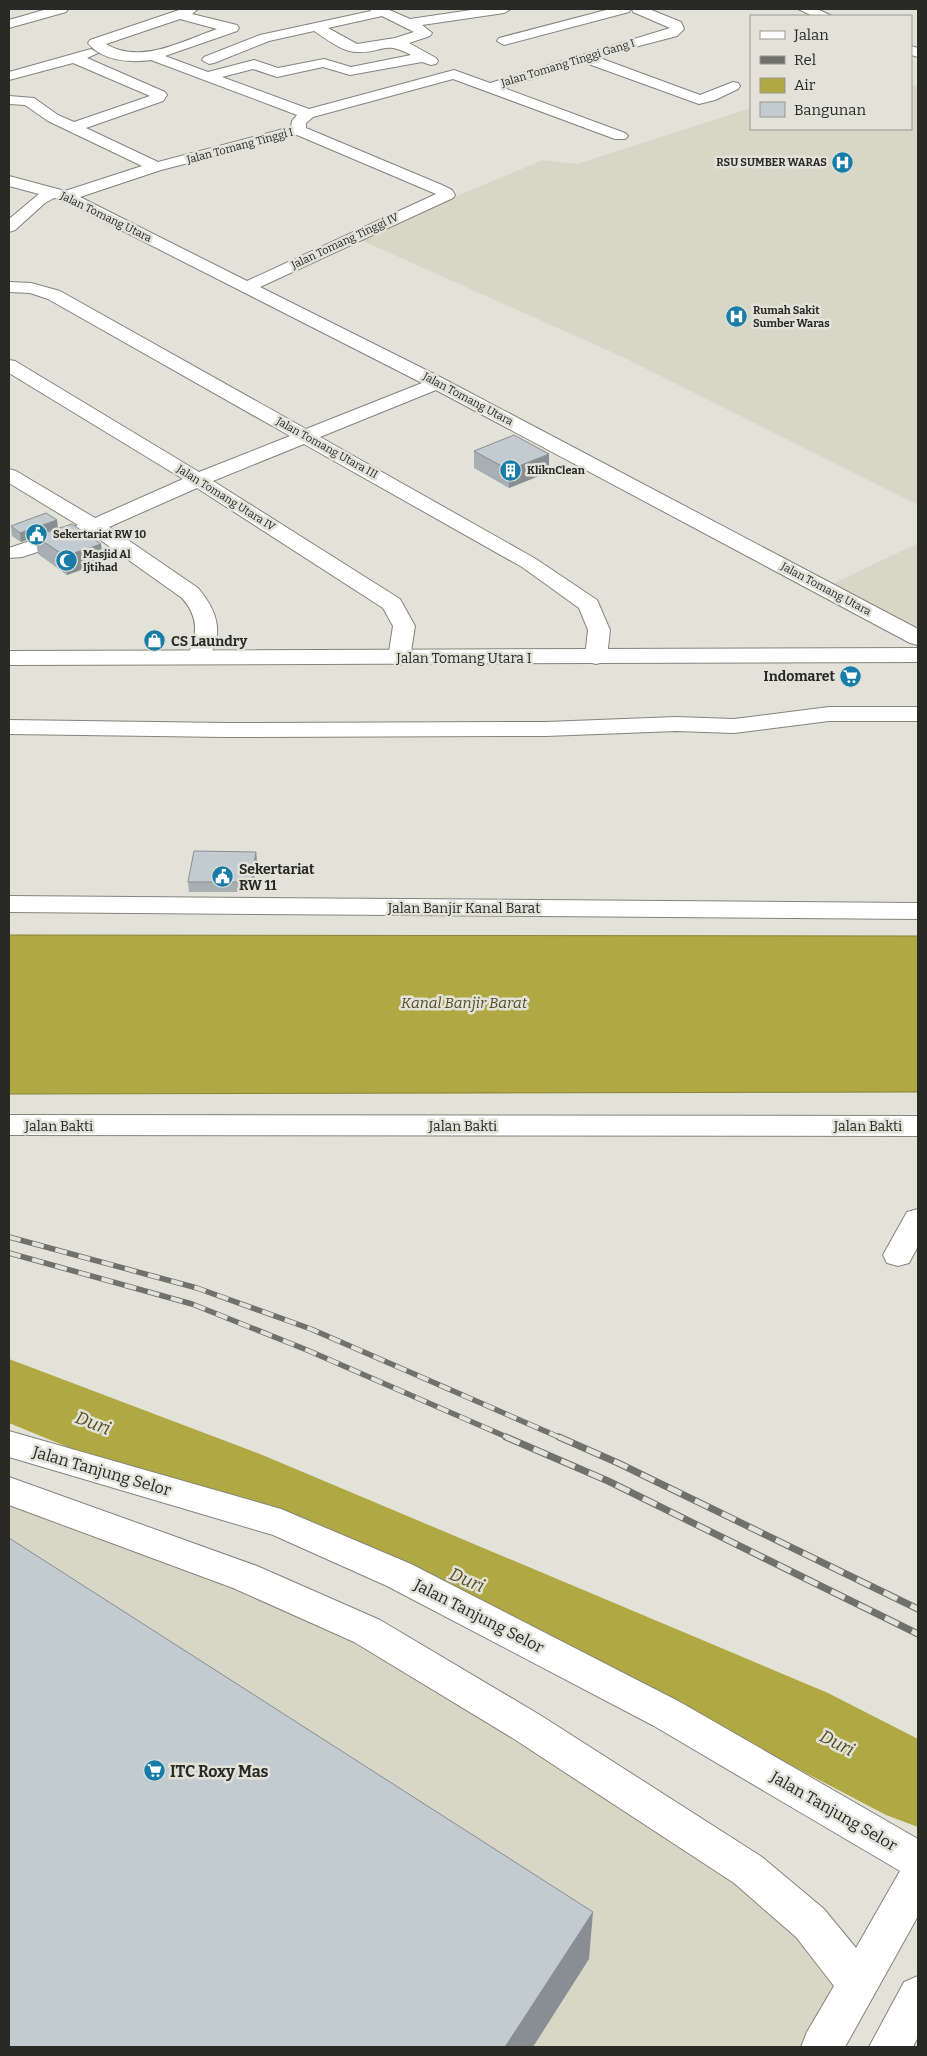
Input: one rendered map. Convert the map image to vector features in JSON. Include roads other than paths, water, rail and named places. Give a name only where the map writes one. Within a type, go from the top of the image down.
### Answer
[{"type":"street","points":[[9,24],[61,9]]},
{"type":"street","points":[[179,15],[232,28],[152,56],[127,58],[102,50],[95,42],[162,21],[192,9]]},
{"type":"street","points":[[409,23],[504,9]]},
{"type":"street","points":[[504,41],[624,9]]},
{"type":"street","name":"Jalan Tomang Tinggi Gang I","points":[[490,87],[583,57],[672,33],[677,29],[676,25],[638,9]]},
{"type":"street","points":[[815,12],[829,9]]},
{"type":"street","points":[[207,60],[266,38],[380,10],[409,23],[425,34],[398,42],[357,48],[349,46],[315,26]]},
{"type":"street","points":[[141,12],[162,21]]},
{"type":"street","points":[[398,42],[454,74],[490,87]]},
{"type":"street","points":[[9,76],[102,50]]},
{"type":"street","points":[[152,56],[308,114]]},
{"type":"street","points":[[209,76],[254,64],[277,73],[324,63],[350,71],[425,57]]},
{"type":"street","points":[[583,57],[699,100],[733,86]]},
{"type":"street","points":[[74,58],[160,95],[158,98],[74,127]]},
{"type":"street","name":"Jalan Tomang Tinggi I","points":[[9,227],[39,200],[298,130],[299,121],[308,114],[454,74]]},
{"type":"street","name":"Jalan Tomang Tinggi Gang I","points":[[490,87],[620,136]]},
{"type":"street","points":[[9,100],[29,101],[53,118],[156,167]]},
{"type":"street","name":"Jalan Tomang Tinggi IV","points":[[247,287],[403,214],[445,198],[446,193],[441,190],[298,130]]},
{"type":"street","name":"Jalan Tomang Utara","points":[[9,181],[60,194],[247,287],[437,383],[918,638]]},
{"type":"street","name":"Jalan Tomang Utara III","points":[[9,286],[31,288],[54,295],[307,436],[529,563],[589,605],[599,630],[596,657]]},
{"type":"street","name":"Jalan Tomang Utara IV","points":[[9,365],[198,480],[392,604],[404,626],[399,658]]},
{"type":"street","points":[[15,553],[94,526],[198,480],[437,383]]},
{"type":"street","points":[[9,475],[94,526],[190,593],[203,607],[208,632],[198,657]]},
{"type":"street","name":"Jalan Tomang Utara I","points":[[9,658],[918,655]]},
{"type":"street","points":[[9,727],[226,730],[546,730],[676,724],[734,726],[829,714],[918,714]]},
{"type":"street","name":"Jalan Banjir Kanal Barat","points":[[9,904],[918,911]]},
{"type":"street","name":"Jalan Bakti","points":[[9,1126],[918,1126]]},
{"type":"street","points":[[898,1255],[918,1220]]},
{"type":"street","name":"Jalan Tanjung Selor","points":[[9,1444],[281,1523],[399,1575],[667,1714],[918,1860]]},
{"type":"street","points":[[9,1490],[245,1577],[367,1631],[527,1726],[748,1870],[810,1922],[858,1983]]},
{"type":"street","points":[[827,2042],[858,1983],[918,1878]]},
{"type":"street","points":[[890,2047],[918,1996]]},
{"type":"water","name":"Kanal Banjir Barat","points":[[9,935],[918,936],[918,1092],[9,1094]]},
{"type":"waterway","name":"Duri","points":[[9,1390],[231,1478],[796,1722],[918,1785]]},
{"type":"railway","points":[[9,1237],[197,1288],[311,1329],[561,1438]]},
{"type":"railway","points":[[9,1253],[192,1304],[307,1350],[509,1438]]},
{"type":"railway","points":[[506,1437],[608,1481],[918,1634]]},
{"type":"railway","points":[[559,1437],[618,1463],[918,1609]]},
{"type":"place","name":"RSU SUMBER WARAS","points":[[843,162]]},
{"type":"place","name":"Rumah Sakit Sumber Waras","points":[[737,316]]},
{"type":"place","name":"KliknClean","points":[[511,470]]},
{"type":"place","name":"Sekertariat RW 10","points":[[37,534]]},
{"type":"place","name":"Masjid Al Ijtihad","points":[[67,560]]},
{"type":"place","name":"CS Laundry","points":[[155,641]]},
{"type":"place","name":"Indomaret","points":[[851,676]]},
{"type":"place","name":"Sekertariat RW 11","points":[[223,877]]},
{"type":"place","name":"ITC Roxy Mas","points":[[154,1771]]}]
